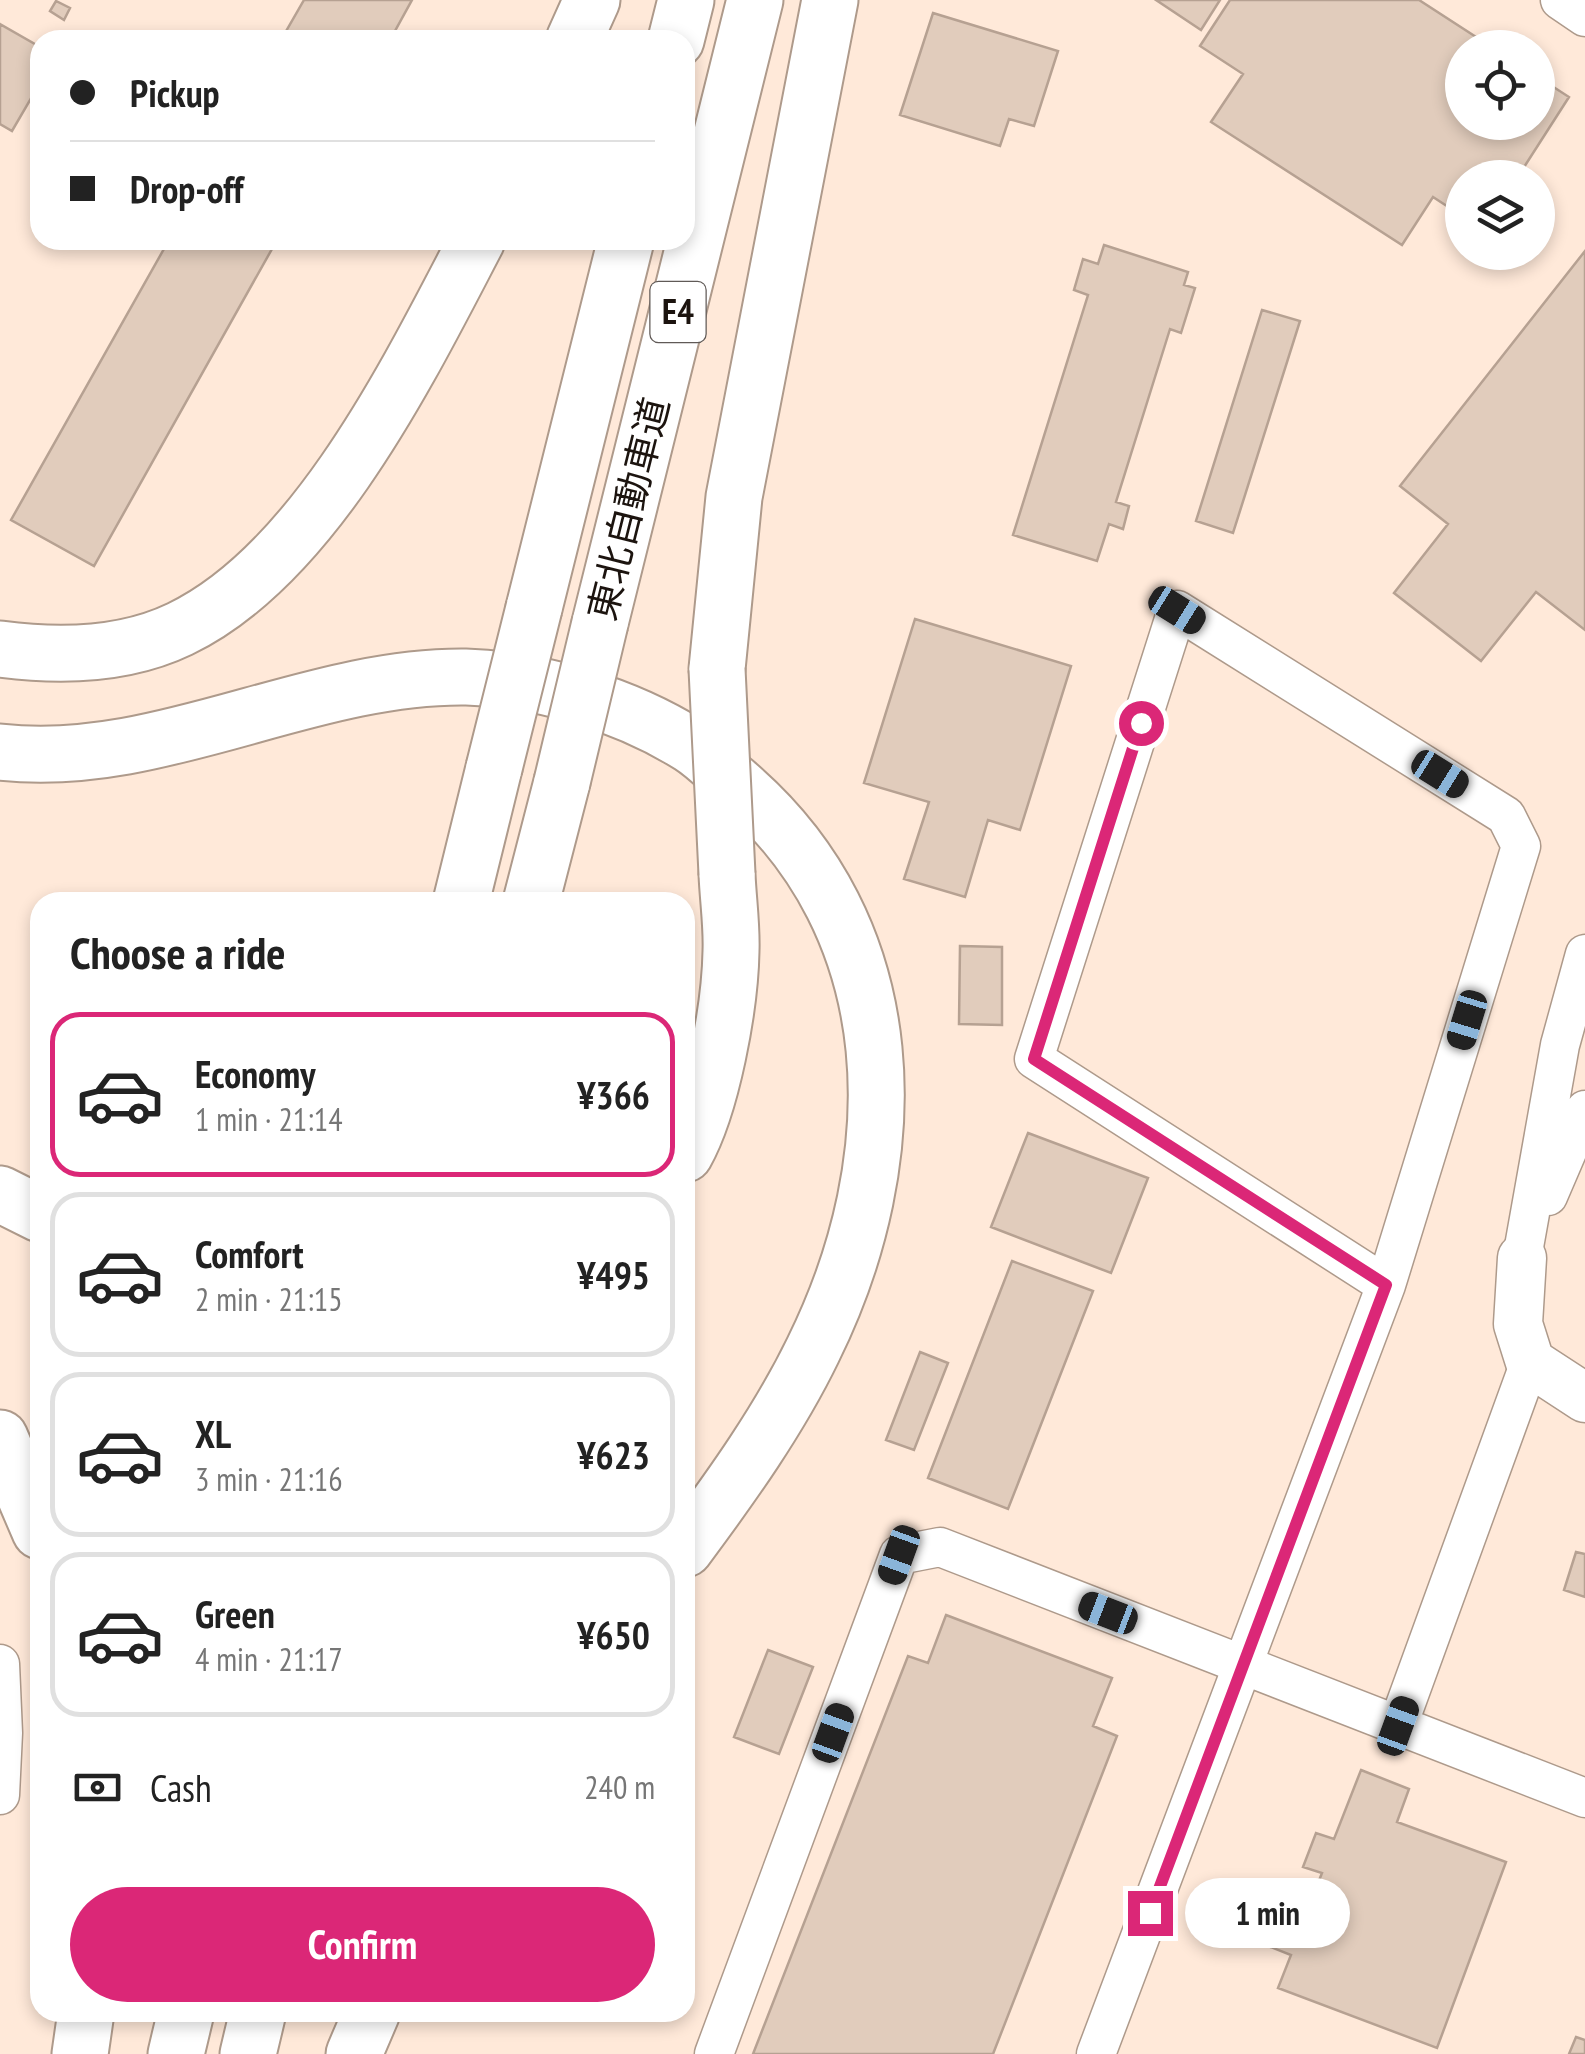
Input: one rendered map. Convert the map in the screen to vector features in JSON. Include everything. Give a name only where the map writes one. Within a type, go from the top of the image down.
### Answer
[{"type":"highway","points":[[578,30],[592,0]]},
{"type":"highway","points":[[678,30],[686,0]]},
{"type":"highway","name":"東北自動車道","points":[[695,242],[755,0]]},
{"type":"highway","points":[[695,1135],[711,1080],[731,952],[717,669],[734,497],[830,0]]},
{"type":"highway","points":[[0,649],[45,655],[94,653],[142,642],[178,630],[214,609],[257,575],[297,533],[343,474],[471,250]]},
{"type":"highway","name":"東北自動車道","points":[[463,892],[624,250]]},
{"type":"highway","name":"東北自動車道","points":[[534,892],[693,250]]},
{"type":"highway","points":[[0,752],[36,756],[114,748],[326,695],[408,682],[466,678],[540,686],[626,712],[693,746],[754,798],[790,836],[822,884],[854,954],[866,998],[877,1056],[878,1110],[872,1173],[860,1229],[813,1350],[729,1490],[695,1536]]},
{"type":"highway","points":[[0,1194],[30,1209]]},
{"type":"highway","points":[[0,1438],[30,1508]]},
{"type":"highway","points":[[80,2054],[85,2022]]},
{"type":"highway","points":[[176,2054],[184,2022]]},
{"type":"highway","points":[[248,2054],[256,2022]]},
{"type":"highway","points":[[354,2054],[368,2022]]},
{"type":"street","points":[[1560,0],[1585,17]]},
{"type":"street","points":[[1096,2054],[1386,1285],[1520,846],[1506,816],[1177,610],[1034,1059],[1386,1285]]},
{"type":"street","points":[[1583,1403],[1530,1362],[1518,1324],[1522,1258],[1560,1045],[1585,954]]},
{"type":"street","points":[[1522,1258],[1585,1110]]},
{"type":"street","points":[[1398,1726],[1530,1362]]},
{"type":"street","points":[[714,2054],[899,1555],[940,1547],[1585,1798]]},
{"type":"street","points":[[0,1664],[1,1783]]},
{"type":"building","points":[[304,0],[412,0],[396,30],[287,30]]},
{"type":"building","points":[[1156,0],[1220,0],[1201,30]]},
{"type":"building","points":[[1230,0],[1419,0],[1465,30],[1445,30],[1445,140],[1541,140],[1529,160],[1445,160],[1445,205],[1433,197],[1402,245],[1211,122],[1243,74],[1200,46]]},
{"type":"building","points":[[56,1],[70,8],[64,20],[50,11]]},
{"type":"building","points":[[933,13],[1058,51],[1034,126],[1009,119],[1000,146],[900,115]]},
{"type":"building","points":[[0,24],[30,41],[30,100],[12,131],[0,124]]},
{"type":"building","points":[[1555,88],[1569,97],[1555,119]]},
{"type":"building","points":[[1104,245],[1188,272],[1184,285],[1195,288],[1181,333],[1170,329],[1116,502],[1129,506],[1123,529],[1109,524],[1097,561],[1013,535],[1088,295],[1074,290],[1083,259],[1098,264]]},
{"type":"building","points":[[163,250],[271,250],[94,566],[11,520]]},
{"type":"building","points":[[1585,251],[1585,630],[1536,592],[1481,661],[1394,593],[1448,524],[1400,486]]},
{"type":"building","points":[[1262,310],[1300,321],[1233,533],[1196,521]]},
{"type":"building","points":[[915,619],[1071,666],[1020,830],[988,820],[965,897],[904,879],[929,802],[864,783]]},
{"type":"building","points":[[960,946],[1002,947],[1002,1025],[959,1024]]},
{"type":"building","points":[[1028,1133],[1148,1178],[1111,1273],[991,1227]]},
{"type":"building","points":[[1012,1261],[1093,1291],[1008,1509],[928,1478]]},
{"type":"building","points":[[920,1352],[948,1363],[914,1450],[886,1440]]},
{"type":"building","points":[[1576,1552],[1585,1554],[1585,1597],[1564,1590]]},
{"type":"building","points":[[946,1615],[1112,1678],[1093,1726],[1117,1736],[993,2054],[753,2054],[908,1656],[928,1663]]},
{"type":"building","points":[[768,1650],[813,1667],[779,1754],[734,1737]]},
{"type":"building","points":[[1361,1770],[1409,1789],[1397,1822],[1506,1862],[1437,2048],[1278,1988],[1291,1955],[1268,1946],[1283,1907],[1305,1916],[1322,1873],[1303,1867],[1316,1833],[1334,1839]]},
{"type":"building","points":[[1576,2037],[1585,2040],[1585,2054],[1569,2054]]},
{"type":"route","points":[[1141,723],[1034,1059],[1386,1285],[1150,1913]]}]
